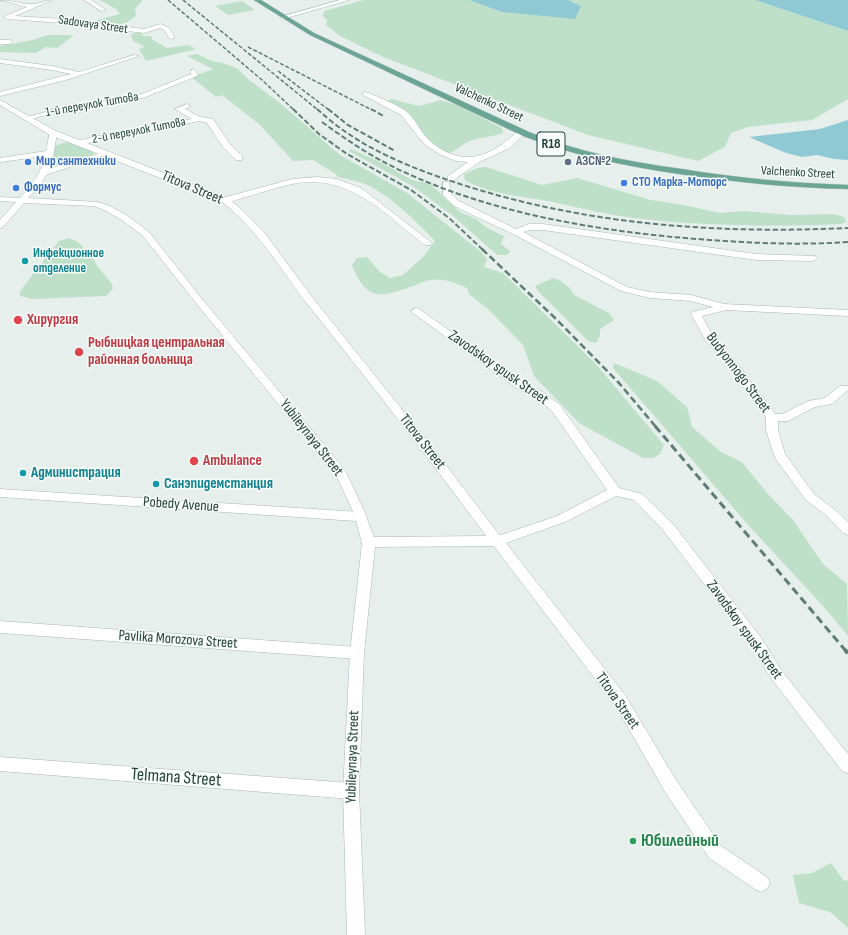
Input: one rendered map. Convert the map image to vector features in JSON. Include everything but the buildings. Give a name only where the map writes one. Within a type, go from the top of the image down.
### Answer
[{"type":"main road","name":"Valchenko Street","points":[[257,0],[312,34],[522,132],[570,150],[596,158],[747,182],[848,187]]},
{"type":"street","points":[[3,0],[33,6]]},
{"type":"street","name":"Sadovaya Street","points":[[0,19],[49,0]]},
{"type":"street","name":"Sadovaya Street","points":[[87,0],[103,10]]},
{"type":"street","points":[[284,17],[346,0]]},
{"type":"street","name":"Sadovaya Street","points":[[7,17],[63,21],[135,31],[144,31],[161,26],[167,29],[172,38]]},
{"type":"street","points":[[0,42],[10,42]]},
{"type":"street","points":[[0,94],[64,79],[136,56]]},
{"type":"street","points":[[0,61],[52,68],[78,74]]},
{"type":"street","name":"1-й переулок Титова","points":[[28,118],[73,106],[122,101],[144,96],[184,80],[195,74],[193,71]]},
{"type":"street","points":[[365,94],[404,113],[428,142],[444,153],[459,159],[476,160]]},
{"type":"street","name":"Titova Street","points":[[0,102],[54,134],[81,143],[104,154],[163,175],[225,200],[256,228],[307,297],[440,464],[497,541],[620,700],[670,784],[715,852],[761,883]]},
{"type":"street","name":"2-й переулок Титова","points":[[187,106],[179,109],[198,119],[210,121],[226,145],[239,158]]},
{"type":"street","name":"2-й переулок Титова","points":[[81,143],[111,135],[198,119]]},
{"type":"street","points":[[522,132],[507,146],[476,160],[449,181],[447,195],[456,203],[516,232],[624,289],[650,295],[691,298],[724,307],[848,313]]},
{"type":"street","points":[[0,225],[39,181],[48,163],[54,134]]},
{"type":"street","points":[[0,160],[50,153]]},
{"type":"street","points":[[43,173],[104,154]]},
{"type":"street","points":[[225,200],[299,180],[318,179],[334,181],[358,190],[428,243]]},
{"type":"street","name":"Yubileynaya Street","points":[[0,199],[95,204],[107,208],[138,226],[156,246],[199,301],[341,473],[362,517],[369,543],[357,653],[351,791],[356,935]]},
{"type":"street","points":[[516,232],[529,227],[544,227],[756,257],[812,258]]},
{"type":"street","name":"Budyonnogo Street","points":[[724,307],[696,314],[710,339],[733,365],[772,418],[772,430],[779,455],[810,497],[831,513],[848,530]]},
{"type":"street","name":"Zavodskoy spusk Street","points":[[416,311],[522,387],[539,394],[556,408],[614,490],[638,497],[668,527],[757,643],[776,674],[848,766]]},
{"type":"street","points":[[772,418],[784,418],[812,404],[828,400],[844,388]]},
{"type":"street","points":[[369,543],[383,541],[497,541],[561,519],[614,490]]},
{"type":"street","name":"Pobedy Avenue","points":[[0,493],[362,517]]},
{"type":"street","name":"Pavlika Morozova Street","points":[[0,627],[357,653]]},
{"type":"street","name":"Telmana Street","points":[[0,764],[351,791]]},
{"type":"green space","points":[[100,0],[143,0],[135,9],[136,16],[129,21],[122,24],[107,24],[97,20],[120,14],[116,9]]},
{"type":"green space","points":[[364,0],[469,0],[502,12],[581,6],[568,0],[755,0],[848,31],[848,99],[812,120],[748,127],[731,133],[725,147],[698,161],[588,135],[383,57],[340,36],[326,25],[327,20],[323,16],[324,11]]},
{"type":"green space","points":[[242,1],[255,10],[228,15],[215,6]]},
{"type":"green space","points":[[141,32],[143,36],[151,36],[153,40],[167,48],[188,45],[196,49],[146,61],[139,49],[145,47],[133,41],[131,34]]},
{"type":"green space","points":[[48,35],[74,35],[57,48],[46,47],[36,53],[0,52],[0,46],[33,40]]},
{"type":"green space","points":[[197,54],[212,61],[223,63],[238,69],[340,155],[407,193],[480,251],[487,259],[484,267],[503,273],[596,364],[664,445],[660,454],[653,458],[643,458],[579,423],[534,376],[523,345],[489,310],[469,294],[467,288],[449,281],[440,280],[427,280],[404,289],[385,294],[371,292],[364,287],[352,265],[357,258],[367,257],[380,272],[390,278],[403,275],[424,256],[435,241],[401,208],[371,187],[356,181],[338,177],[336,174],[313,160],[293,161],[260,125],[222,95],[216,97],[191,77],[213,69],[187,56]]},
{"type":"green space","points":[[391,99],[419,106],[441,100],[460,106],[502,128],[503,133],[472,140],[449,153],[446,153],[440,151],[429,143],[402,112],[383,103]]},
{"type":"green space","points":[[71,142],[92,151],[94,154],[53,166],[52,163],[55,146]]},
{"type":"green space","points":[[351,149],[382,163],[412,180],[430,184],[460,212],[476,219],[487,228],[504,236],[501,244],[510,251],[507,255],[497,255],[453,216],[414,187],[349,151]]},
{"type":"green space","points":[[486,167],[542,185],[577,178],[651,200],[720,213],[745,211],[791,215],[832,214],[842,216],[847,221],[842,224],[763,226],[685,223],[633,218],[497,192],[465,180],[464,174],[477,168]]},
{"type":"green space","points":[[69,238],[78,242],[92,257],[112,284],[113,289],[106,296],[32,299],[20,296],[20,291],[59,241]]},
{"type":"green space","points":[[553,278],[561,281],[570,288],[574,295],[609,313],[614,320],[600,329],[600,336],[596,343],[588,341],[538,291],[535,286]]},
{"type":"green space","points":[[614,363],[657,381],[687,407],[692,427],[721,452],[742,462],[767,493],[793,520],[823,564],[847,584],[848,636],[823,606],[749,526],[613,368]]},
{"type":"green space","points":[[831,863],[844,881],[848,880],[848,928],[830,912],[799,903],[793,875],[812,873]]},
{"type":"water","points":[[469,0],[568,0],[581,6],[575,19],[502,12]]},
{"type":"water","points":[[755,0],[848,0],[848,31]]},
{"type":"water","points":[[848,120],[848,160],[834,159],[817,155],[802,157],[786,153],[749,137],[820,129]]},
{"type":"railway","points":[[168,0],[262,80],[294,110]]},
{"type":"railway","points":[[183,0],[318,110]]},
{"type":"railway","points":[[248,47],[372,110]]},
{"type":"railway","points":[[278,71],[329,110]]},
{"type":"railway","points":[[293,109],[319,134],[347,154],[411,190],[449,218],[483,250]]},
{"type":"railway","points":[[317,109],[356,139],[400,162],[460,184],[507,198],[555,209],[604,218],[701,228],[799,230],[848,228]]},
{"type":"railway","points":[[328,109],[348,125],[395,151]]},
{"type":"railway","points":[[371,109],[385,117]]},
{"type":"railway","points":[[322,122],[362,149],[404,172],[436,186],[536,216],[604,229],[673,237],[760,243],[804,244],[848,242]]},
{"type":"railway","points":[[482,249],[554,317],[619,383],[656,427]]},
{"type":"railway","points":[[655,426],[846,651]]},
{"type":"place","name":"Мир сантехники","points":[[28,162]]},
{"type":"place","name":"АЗС№2","points":[[568,162]]},
{"type":"place","name":"СТО Марка-Моторс","points":[[624,183]]},
{"type":"place","name":"Формус","points":[[16,188]]},
{"type":"place","name":"Инфекционное отделение","points":[[25,261]]},
{"type":"place","name":"Хирургия","points":[[18,320]]},
{"type":"place","name":"Рыбницкая центральная районная больница","points":[[79,352]]},
{"type":"place","name":"Ambulance","points":[[194,461]]},
{"type":"place","name":"Администрация","points":[[23,473]]},
{"type":"place","name":"Санэпидемстанция","points":[[156,484]]},
{"type":"place","name":"Юбилейный","points":[[633,841]]}]
